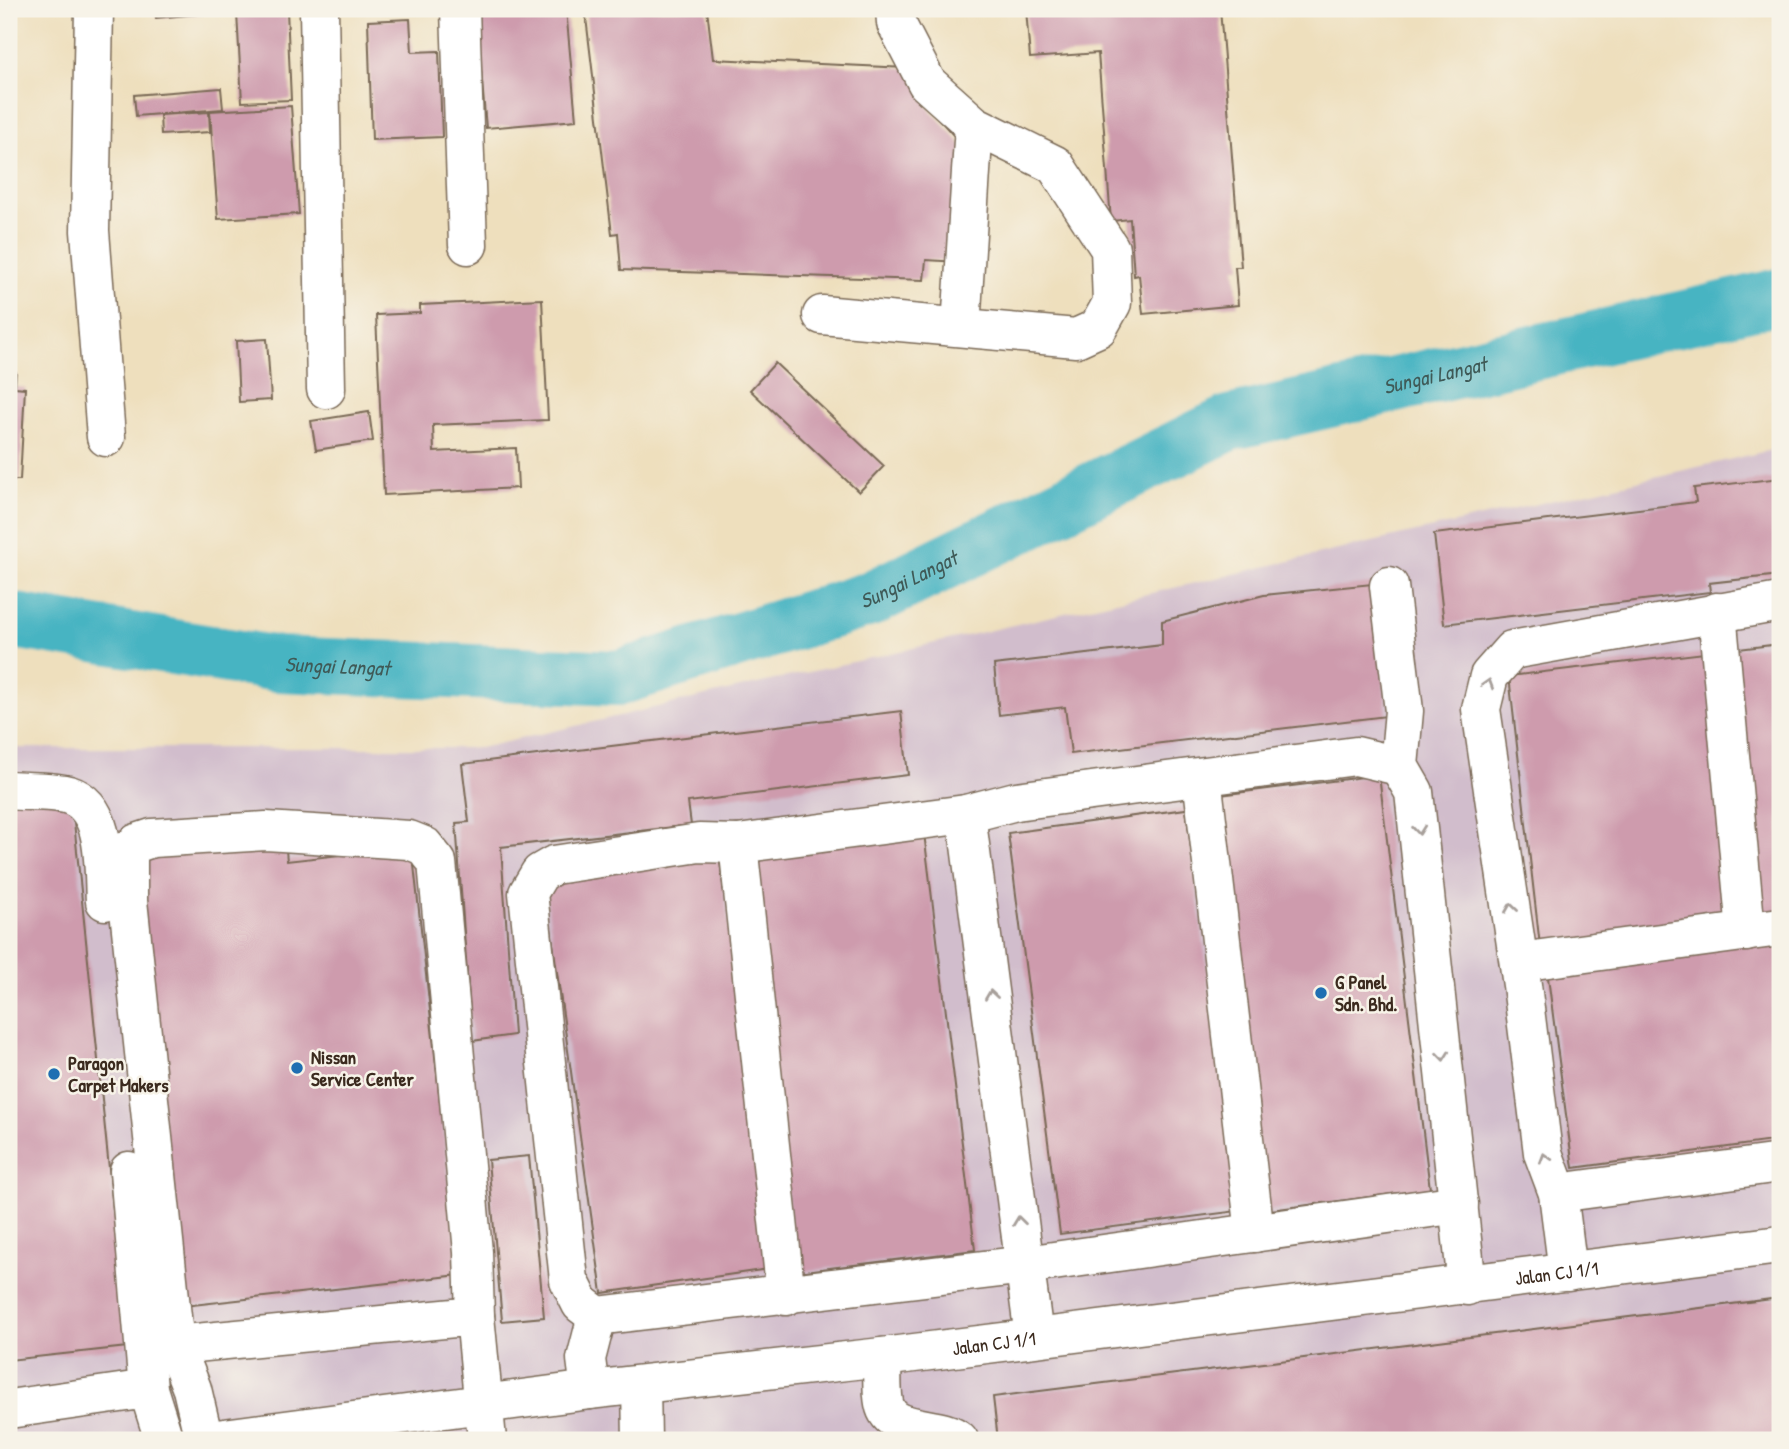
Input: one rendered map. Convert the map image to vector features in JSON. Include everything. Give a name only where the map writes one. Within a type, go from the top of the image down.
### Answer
[{"type":"street","points":[[93,9],[90,231],[106,437]]},
{"type":"street","points":[[319,9],[326,389]]},
{"type":"street","points":[[460,9],[468,245]]},
{"type":"street","points":[[822,315],[1076,338],[1098,328],[1112,303],[1110,249],[1055,164],[974,125],[928,83],[896,23],[895,9]]},
{"type":"street","points":[[961,327],[974,125]]},
{"type":"street","points":[[1389,586],[1404,711],[1399,766],[1414,792],[1467,1286]]},
{"type":"street","points":[[1568,1272],[1558,1193],[1543,1153],[1519,962],[1481,709],[1489,676],[1512,650],[1780,602]]},
{"type":"street","points":[[1519,962],[1763,930],[1717,612]]},
{"type":"street","points":[[1399,766],[1356,756],[1016,801],[966,814],[738,844],[699,843],[554,865],[540,873],[528,894],[569,1280],[581,1304],[597,1316],[786,1296],[1025,1265],[1459,1204]]},
{"type":"street","points":[[1202,778],[1255,1233]]},
{"type":"street","points":[[9,790],[69,795],[90,810],[100,837],[148,1389],[164,1440]]},
{"type":"street","points":[[966,814],[1034,1337]]},
{"type":"street","points":[[204,1440],[192,1389],[175,1345],[128,901],[128,850],[137,843],[152,838],[266,831],[409,840],[424,846],[437,862],[473,1252],[475,1316],[484,1422]]},
{"type":"street","points":[[738,844],[786,1296]]},
{"type":"street","points":[[1558,1193],[1780,1163]]},
{"type":"street","name":"Jalan CJ 1/1","points":[[209,1440],[484,1422],[590,1390],[1467,1286],[1780,1245]]},
{"type":"street","points":[[175,1345],[475,1316]]},
{"type":"street","points":[[590,1390],[586,1359],[597,1316]]},
{"type":"street","points":[[882,1357],[884,1406],[898,1423],[951,1433],[959,1440]]},
{"type":"street","points":[[641,1385],[642,1440]]},
{"type":"street","points":[[9,1409],[148,1389]]},
{"type":"shaded area","points":[[1780,448],[1780,1440],[9,1440],[9,748],[480,748]]},
{"type":"building","points":[[155,9],[231,9],[231,11],[156,18]]},
{"type":"building","points":[[476,9],[566,9],[576,120],[486,128]]},
{"type":"building","points":[[585,9],[707,9],[713,59],[929,69],[927,106],[963,146],[959,262],[926,260],[924,280],[621,270],[618,233],[612,234]]},
{"type":"building","points":[[1026,9],[1220,9],[1241,267],[1235,267],[1238,305],[1143,314],[1139,275],[1134,276],[1130,219],[1111,221],[1098,53],[1030,58]]},
{"type":"building","points":[[287,10],[291,100],[242,102],[237,13]]},
{"type":"building","points":[[410,19],[412,52],[439,51],[442,137],[372,140],[368,21]]},
{"type":"building","points":[[221,88],[223,109],[136,116],[134,95]]},
{"type":"building","points":[[291,106],[299,214],[218,219],[210,111]]},
{"type":"building","points":[[209,112],[210,132],[161,135],[160,115]]},
{"type":"building","points":[[542,299],[548,420],[433,425],[434,452],[516,448],[518,488],[384,495],[376,315],[420,313],[420,305]]},
{"type":"building","points":[[267,339],[271,400],[239,402],[236,341]]},
{"type":"building","points":[[775,363],[884,466],[859,492],[750,390]]},
{"type":"building","points":[[9,371],[16,372],[15,387],[25,388],[20,480],[9,480]]},
{"type":"building","points":[[369,412],[373,441],[316,450],[311,421]]},
{"type":"building","points":[[1780,478],[1780,575],[1709,583],[1710,592],[1444,624],[1434,534],[1696,502],[1694,488]]},
{"type":"building","points":[[1372,584],[1387,716],[1071,754],[1065,707],[999,715],[994,665],[1162,645],[1162,621],[1264,595]]},
{"type":"building","points":[[1780,644],[1780,916],[1761,919],[1730,650]]},
{"type":"building","points":[[1704,653],[1736,923],[1540,946],[1509,676]]},
{"type":"building","points":[[901,711],[908,775],[688,802],[691,825],[501,847],[514,1035],[472,1041],[456,823],[469,822],[462,764]]},
{"type":"building","name":"G Panel Sdn. Bhd.","points":[[1379,775],[1430,1189],[1263,1211],[1212,796]]},
{"type":"building","name":"Paragon Carpet Makers","points":[[9,796],[72,802],[127,1347],[9,1360]]},
{"type":"building","points":[[1186,809],[1238,1211],[1060,1234],[1008,833]]},
{"type":"building","points":[[924,833],[975,1250],[797,1272],[746,855]]},
{"type":"building","name":"Nissan Service Center","points":[[285,839],[287,861],[412,847],[459,1275],[184,1306],[134,855]]},
{"type":"building","points":[[719,855],[776,1268],[602,1293],[544,879]]},
{"type":"building","points":[[1780,930],[1780,1140],[1573,1168],[1546,962]]},
{"type":"building","points":[[529,1156],[544,1317],[502,1321],[488,1160]]},
{"type":"building","points":[[1780,1298],[1780,1440],[998,1440],[993,1397]]},
{"type":"waterway","name":"Sungai Langat","points":[[9,620],[278,664],[618,678],[870,599],[1229,423],[1780,296]]},
{"type":"place","name":"G Panel Sdn. Bhd.","points":[[1321,993]]},
{"type":"place","name":"Nissan Service Center","points":[[297,1068]]},
{"type":"place","name":"Paragon Carpet Makers","points":[[54,1074]]}]
